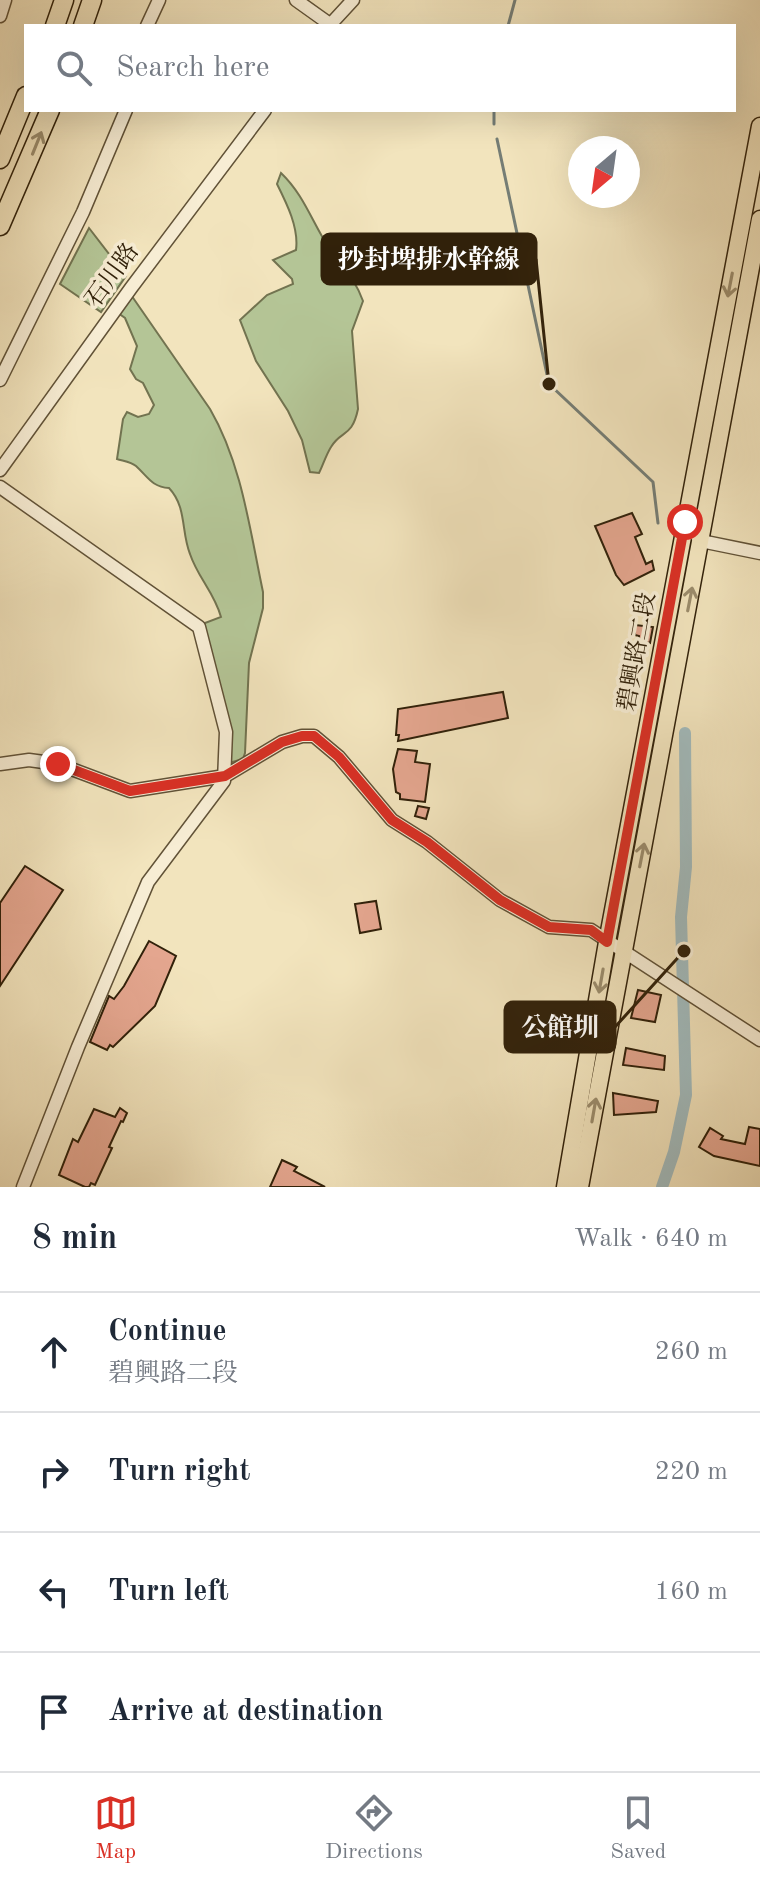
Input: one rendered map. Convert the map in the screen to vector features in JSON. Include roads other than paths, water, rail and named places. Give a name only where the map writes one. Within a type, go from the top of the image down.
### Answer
[{"type":"highway","points":[[56,24],[64,0]]},
{"type":"highway","points":[[84,24],[92,0]]},
{"type":"highway","points":[[0,159],[24,101]]},
{"type":"highway","points":[[0,226],[49,112]]},
{"type":"main road","name":"碧興路二段","points":[[565,1187],[607,942],[760,126]]},
{"type":"main road","name":"碧興路二段","points":[[580,1187],[760,219]]},
{"type":"street","points":[[0,16],[5,0]]},
{"type":"street","points":[[148,24],[159,0]]},
{"type":"street","points":[[296,0],[329,24]]},
{"type":"street","points":[[331,24],[353,0]]},
{"type":"street","points":[[0,380],[83,212],[125,112]]},
{"type":"street","name":"石川路","points":[[0,470],[263,112]]},
{"type":"street","points":[[0,487],[199,627],[226,732],[224,781],[148,882],[23,1187]]},
{"type":"street","points":[[685,522],[701,541],[760,553]]},
{"type":"street","points":[[0,764],[29,760],[58,764],[130,791],[225,776],[282,742],[314,736],[339,757],[392,820],[427,842],[500,900],[549,927],[591,930],[760,1040]]},
{"type":"waterway","points":[[509,24],[515,0]]},
{"type":"waterway","points":[[494,112],[494,124]]},
{"type":"waterway","points":[[497,139],[549,384],[653,482],[658,523]]},
{"type":"waterway","points":[[662,1187],[674,1152],[686,1095],[681,917],[686,867],[685,733]]},
{"type":"place","name":"抄封埤排水幹線","points":[[549,384]]},
{"type":"place","name":"公館圳","points":[[684,951]]}]
